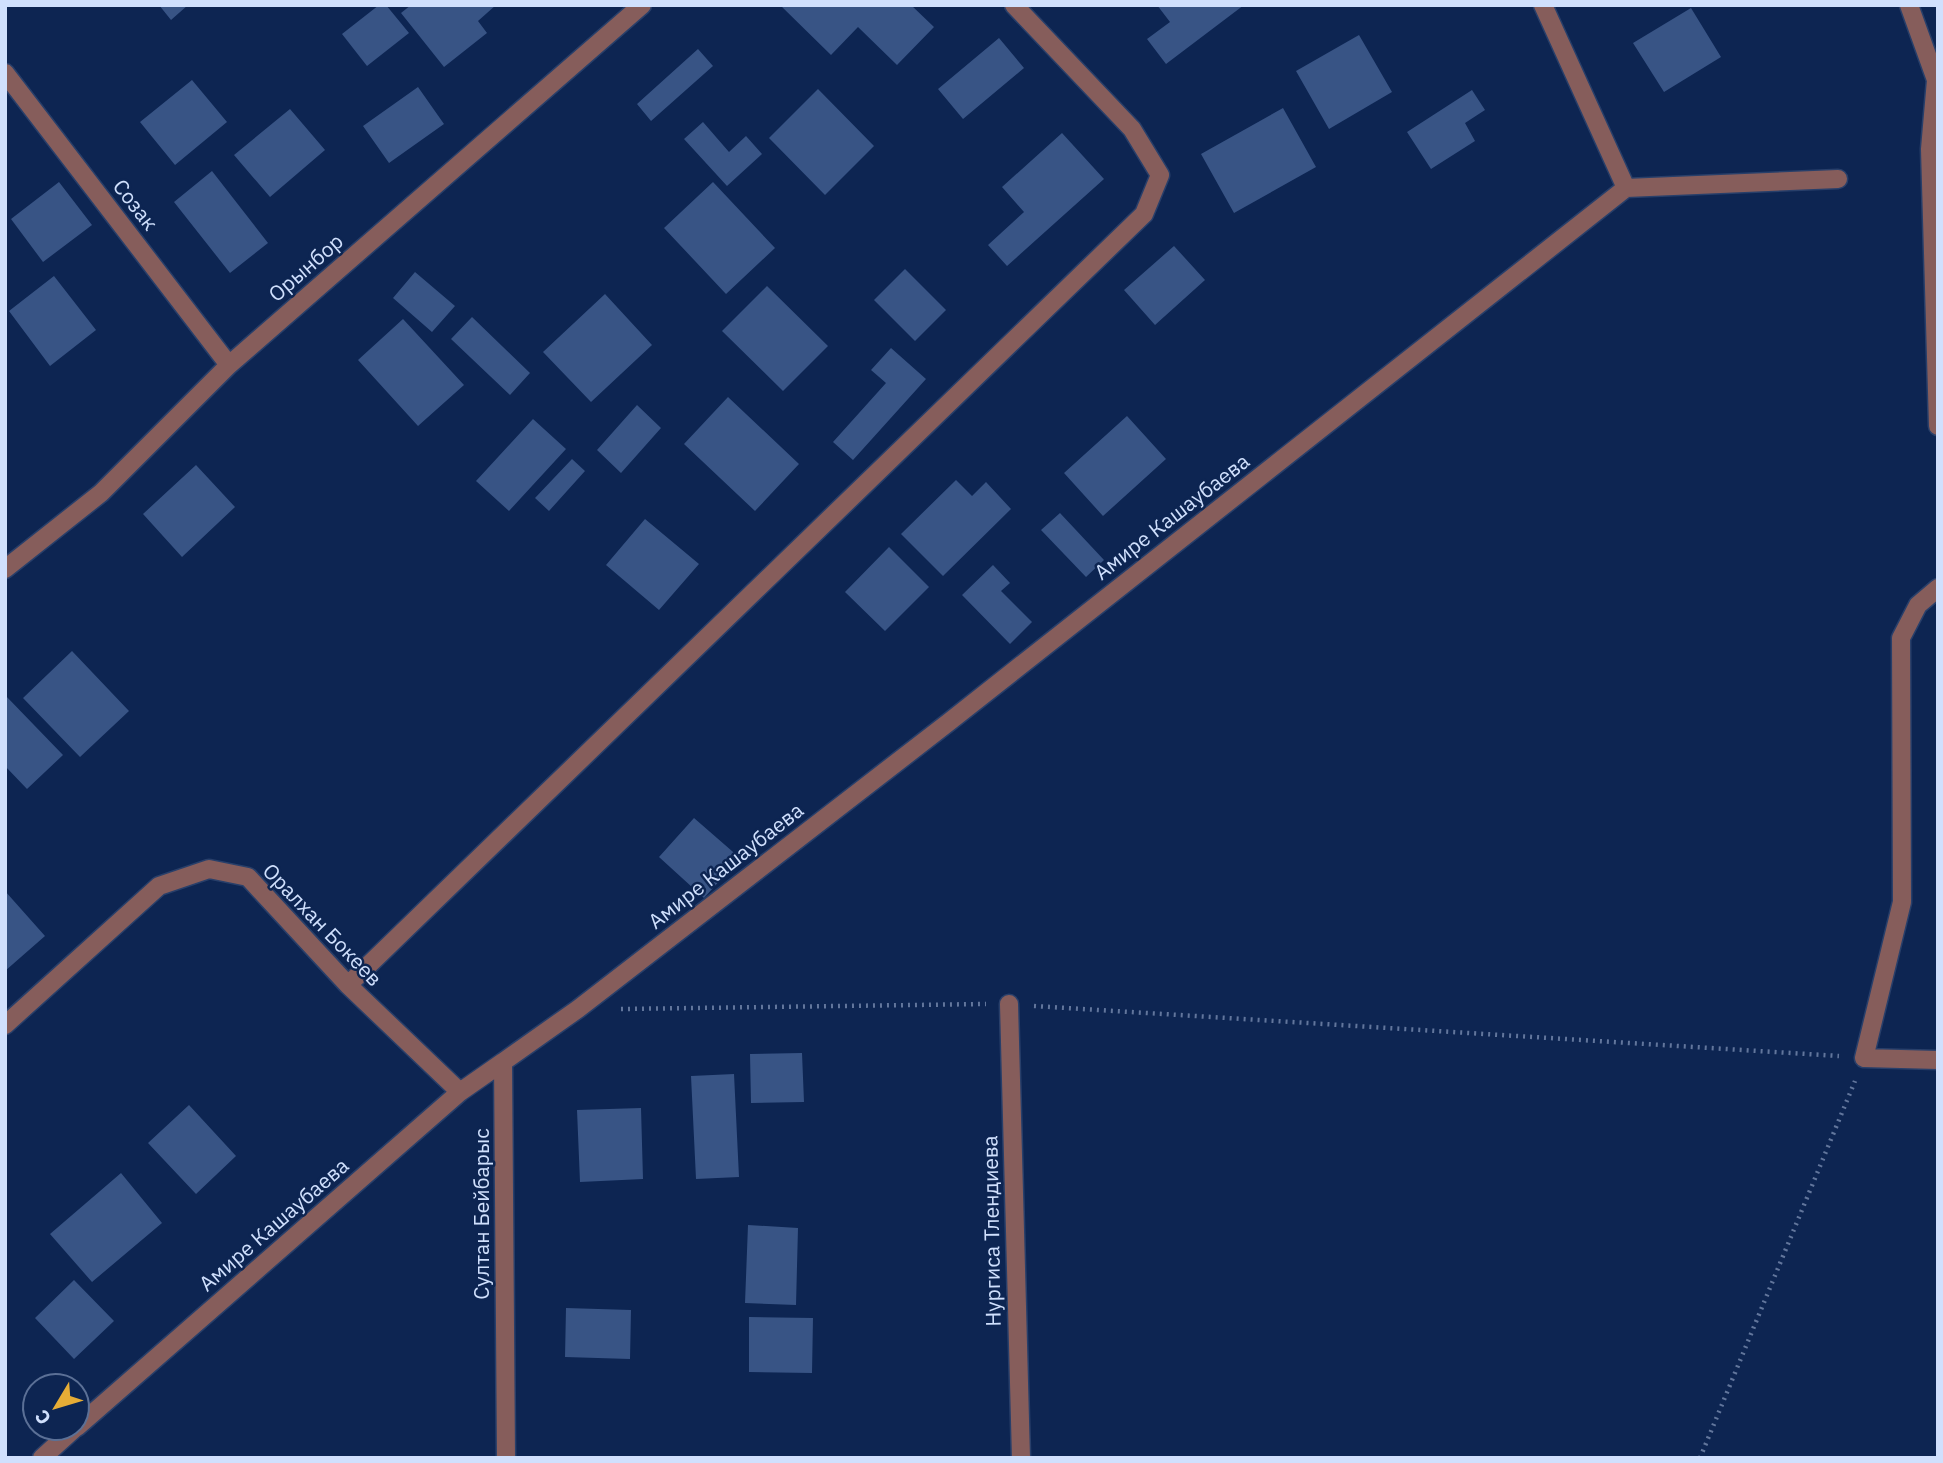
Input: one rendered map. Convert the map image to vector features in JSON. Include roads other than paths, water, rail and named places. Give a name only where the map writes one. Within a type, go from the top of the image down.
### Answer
[{"type":"street","name":"Орынбор","points":[[5,569],[101,493],[229,365],[642,5]]},
{"type":"street","points":[[348,985],[1144,214],[1160,176],[1132,130],[1014,5]]},
{"type":"street","points":[[1543,5],[1626,188],[1838,179]]},
{"type":"street","points":[[1909,5],[1936,80],[1934,149],[1938,426]]},
{"type":"street","name":"Созак","points":[[5,73],[229,365]]},
{"type":"street","name":"Амире Кашаубаева","points":[[91,1414],[460,1092],[578,1009],[949,722],[1626,188]]},
{"type":"street","points":[[1938,588],[1918,605],[1901,638],[1902,902],[1864,1058],[1938,1060]]},
{"type":"street","name":"Оралхан Бокеев","points":[[5,1025],[159,886],[209,869],[248,877],[348,985],[460,1092]]},
{"type":"street","name":"Нургиса Тлендиева","points":[[1009,1004],[1020,1458]]},
{"type":"street","name":"Султан Бейбарыс","points":[[503,1062],[506,1458]]},
{"type":"street","name":"Амире Кашаубаева","points":[[42,1458],[60,1442]]}]
